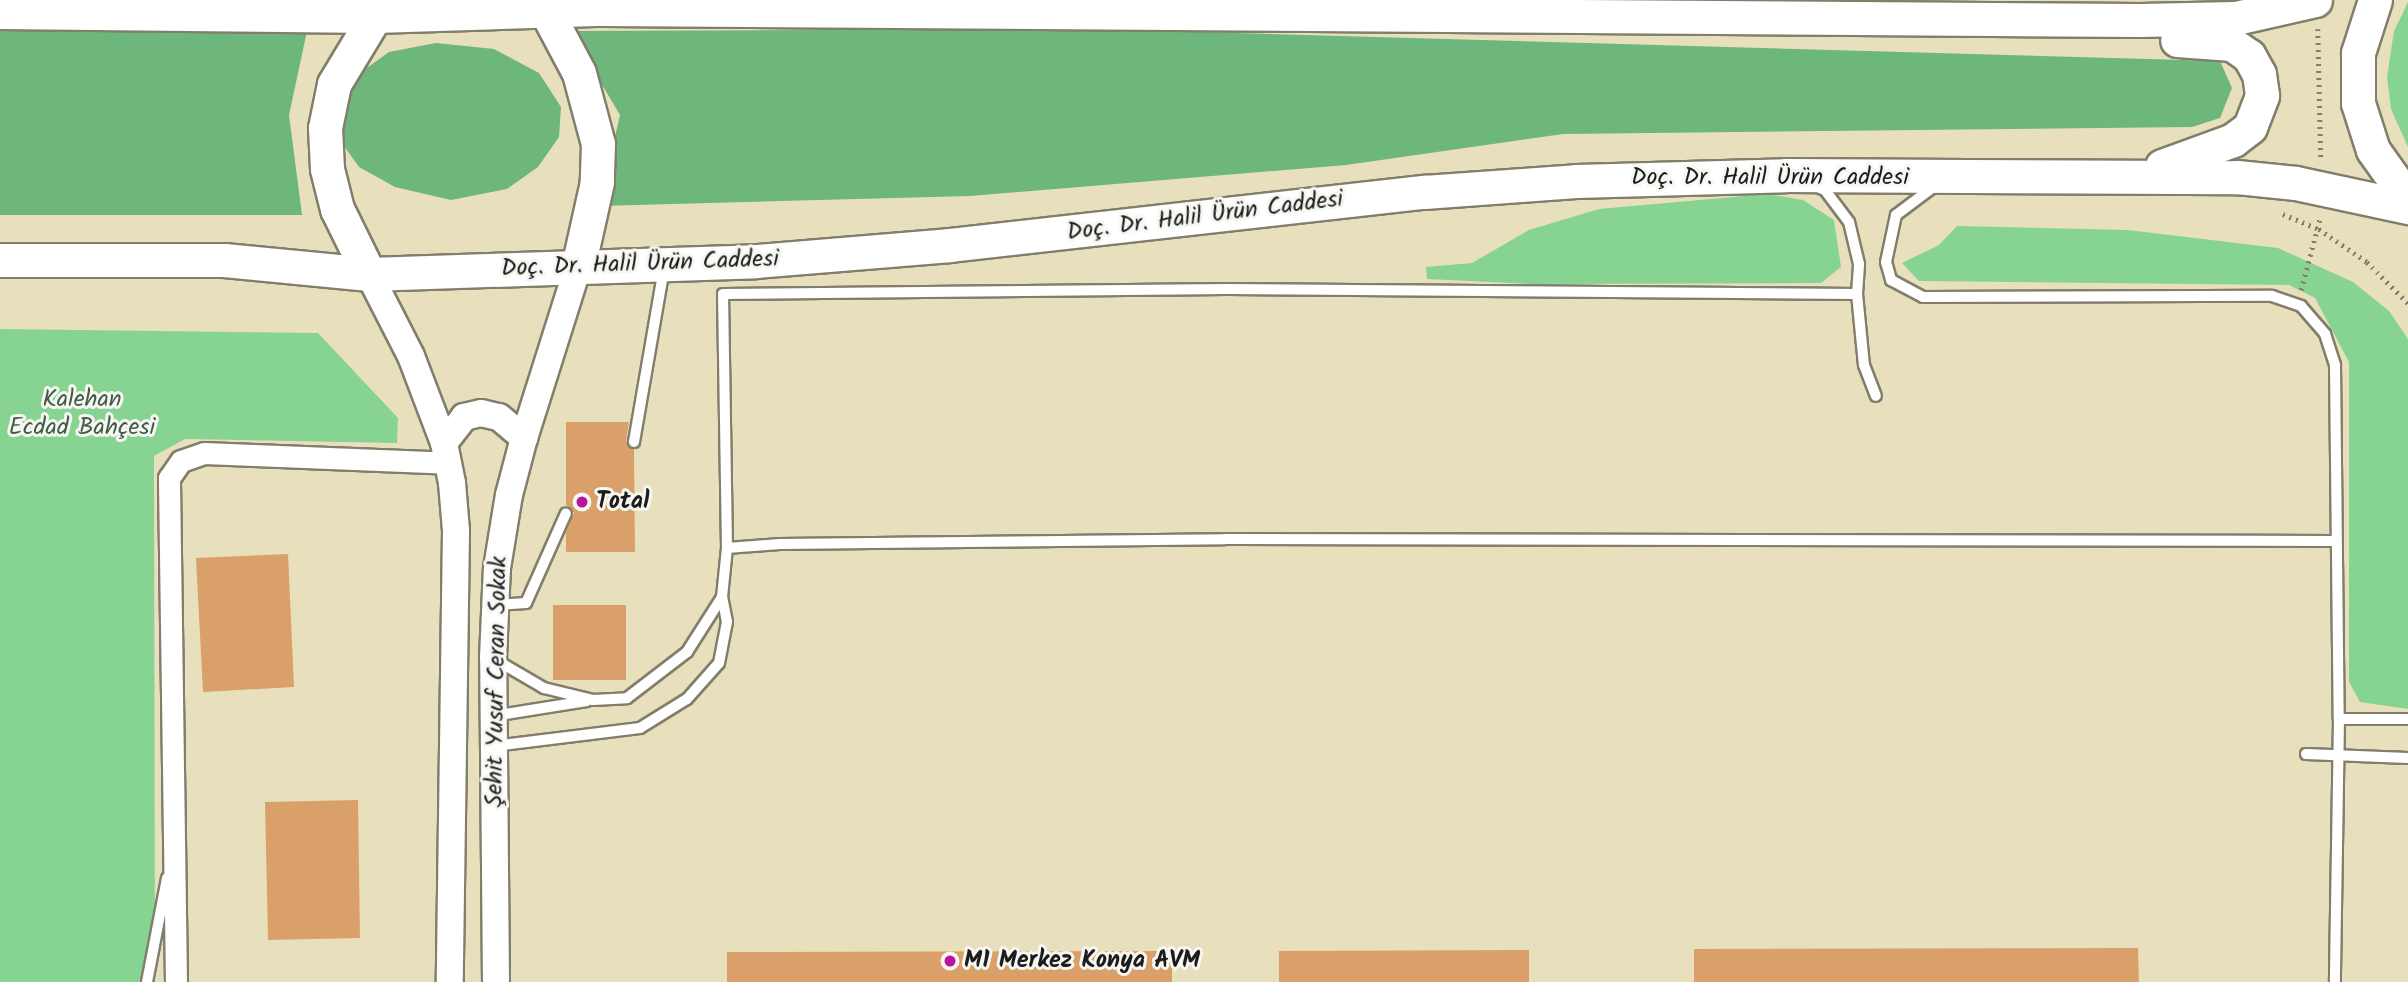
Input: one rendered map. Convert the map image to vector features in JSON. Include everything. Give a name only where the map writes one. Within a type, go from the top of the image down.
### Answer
[{"type":"main road","points":[[0,12],[79,6],[1232,6],[1696,8],[2079,20],[2236,18],[2315,0]]},
{"type":"main road","points":[[2375,0],[2358,53],[2358,103],[2373,150],[2408,199]]},
{"type":"main road","points":[[543,5],[579,73],[598,144],[597,182],[578,267]]},
{"type":"main road","points":[[369,274],[337,209],[327,169],[325,128],[334,84],[389,8]]},
{"type":"main road","points":[[2079,20],[2144,37],[2232,44],[2249,56],[2259,74],[2262,95],[2250,127],[2207,152],[2136,174]]},
{"type":"main road","name":"Doç. Dr. Halil Ürün Caddesi","points":[[0,260],[224,260],[369,274],[665,264],[949,245],[1424,192],[1576,181],[1786,175],[1946,177],[2136,174],[2237,177],[2320,188],[2408,207]]},
{"type":"street","name":"Şehit Yusuf Ceran Sokak","points":[[496,982],[493,659],[502,533],[524,438],[578,267]]},
{"type":"street","name":"Şehit Yusuf Ceran Sokak","points":[[369,274],[411,356],[446,453],[457,531],[450,982]]},
{"type":"street","points":[[176,982],[169,478],[181,461],[204,453],[446,453],[464,417],[481,413],[499,417],[524,438]]},
{"type":"lane","points":[[1786,175],[1825,190],[1849,222],[1859,264],[1857,294],[1864,365],[1876,396]]},
{"type":"lane","points":[[1946,177],[1896,215],[1886,262],[1891,280],[1923,297],[2272,296],[2296,304],[2325,334],[2335,365],[2334,541],[2339,719],[2335,982]]},
{"type":"lane","points":[[634,442],[665,264]]},
{"type":"lane","points":[[494,746],[640,728],[687,699],[719,663],[727,621],[722,597],[727,548],[723,294],[1241,289],[1857,294]]},
{"type":"lane","points":[[496,605],[526,603],[566,513]]},
{"type":"lane","points":[[727,548],[792,543],[1224,539],[2334,541]]},
{"type":"lane","points":[[493,716],[593,700],[627,698],[687,652],[722,597]]},
{"type":"lane","points":[[493,659],[544,688],[593,700]]},
{"type":"lane","points":[[2339,719],[2408,719]]},
{"type":"lane","points":[[2306,754],[2338,753],[2408,758]]},
{"type":"lane","points":[[147,982],[173,844]]},
{"type":"path","points":[[2296,304],[2319,229],[2315,0]]},
{"type":"path","points":[[2319,229],[2384,276],[2408,303]]},
{"type":"green space","points":[[2408,2],[2408,147],[2391,109],[2387,77],[2394,31]]},
{"type":"green space","points":[[1092,29],[2220,61],[2232,88],[2220,118],[2192,127],[1563,134],[1346,165],[970,196],[599,206],[620,115],[570,31]]},
{"type":"green space","points":[[0,30],[307,31],[289,115],[302,215],[0,215]]},
{"type":"green space","points":[[436,43],[494,49],[539,73],[561,107],[559,137],[538,167],[507,189],[451,200],[395,187],[359,167],[339,139],[335,107],[357,75],[389,52]]},
{"type":"green space","points":[[1767,194],[1803,200],[1834,220],[1841,267],[1821,283],[1529,284],[1427,279],[1426,267],[1472,263],[1529,230],[1599,209]]},
{"type":"green space","points":[[1957,226],[2128,230],[2278,248],[2353,282],[2389,311],[2408,339],[2408,709],[2360,702],[2349,682],[2349,362],[2315,298],[2289,285],[1919,281],[1902,263],[1939,245]]},
{"type":"green space","name":"Kalehan Ecdad Bahçesi","points":[[0,329],[318,333],[398,418],[397,443],[185,439],[154,456],[155,982],[0,982]]},
{"type":"building","points":[[566,422],[629,422],[626,441],[634,450],[635,552],[566,552],[566,532],[574,513],[566,505]]},
{"type":"building","points":[[288,554],[294,687],[203,692],[196,558]]},
{"type":"building","points":[[553,605],[626,605],[626,680],[553,680]]},
{"type":"building","points":[[358,800],[360,938],[268,940],[265,802]]},
{"type":"building","points":[[2138,948],[2139,982],[1694,982],[1694,949]]},
{"type":"building","points":[[1529,950],[1529,982],[1279,982],[1279,951]]},
{"type":"building","points":[[1172,951],[1172,982],[727,982],[727,952]]},
{"type":"place","name":"Total","points":[[582,502]]},
{"type":"place","name":"M1 Merkez Konya AVM","points":[[950,961]]}]
